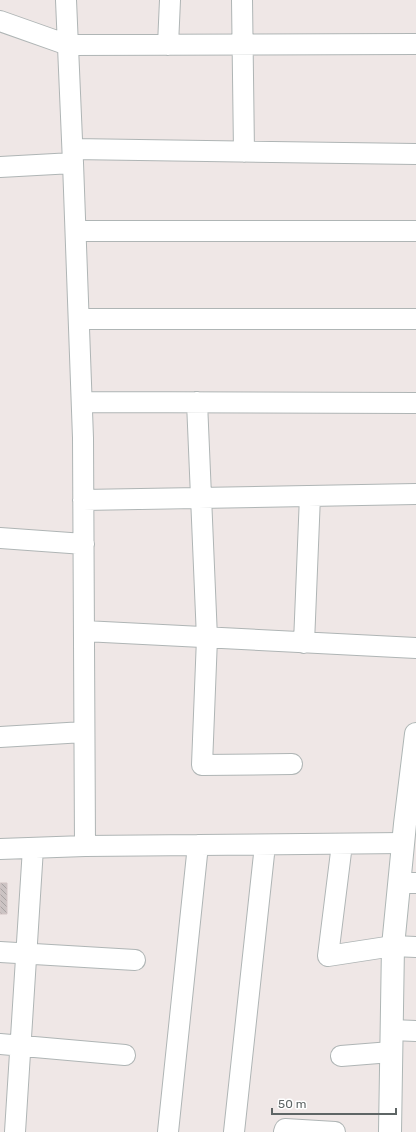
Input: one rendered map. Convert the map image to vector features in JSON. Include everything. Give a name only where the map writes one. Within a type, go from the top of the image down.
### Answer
[{"type":"street","points":[[66,0],[82,402],[85,846]]},
{"type":"street","points":[[168,45],[170,0]]},
{"type":"street","points":[[242,0],[241,44],[244,152]]},
{"type":"street","points":[[0,21],[68,45],[416,44]]},
{"type":"street","points":[[0,168],[73,156],[244,152],[416,154]]},
{"type":"street","points":[[76,231],[416,231]]},
{"type":"street","points":[[79,319],[416,319]]},
{"type":"street","points":[[82,402],[416,403]]},
{"type":"street","points":[[197,402],[207,638],[202,765],[292,764]]},
{"type":"street","points":[[83,500],[416,494]]},
{"type":"street","points":[[304,643],[310,496]]},
{"type":"street","points":[[0,538],[84,544]]},
{"type":"street","points":[[84,631],[416,648]]},
{"type":"street","points":[[0,737],[84,732]]},
{"type":"street","points":[[390,1132],[393,946],[408,883],[403,843],[416,734]]},
{"type":"street","points":[[0,849],[85,846],[403,843]]},
{"type":"street","points":[[234,1132],[265,844]]},
{"type":"street","points":[[342,844],[328,956],[393,946],[416,947]]},
{"type":"street","points":[[168,1132],[198,845]]},
{"type":"street","points":[[15,1132],[33,848]]},
{"type":"street","points":[[0,952],[135,960]]},
{"type":"street","points":[[392,1030],[416,1031]]},
{"type":"street","points":[[0,1044],[126,1055]]},
{"type":"street","points":[[341,1056],[392,1052]]},
{"type":"street","points":[[284,1132],[285,1129],[335,1132]]},
{"type":"building","points":[[0,883],[7,883],[7,914],[0,914]]}]
